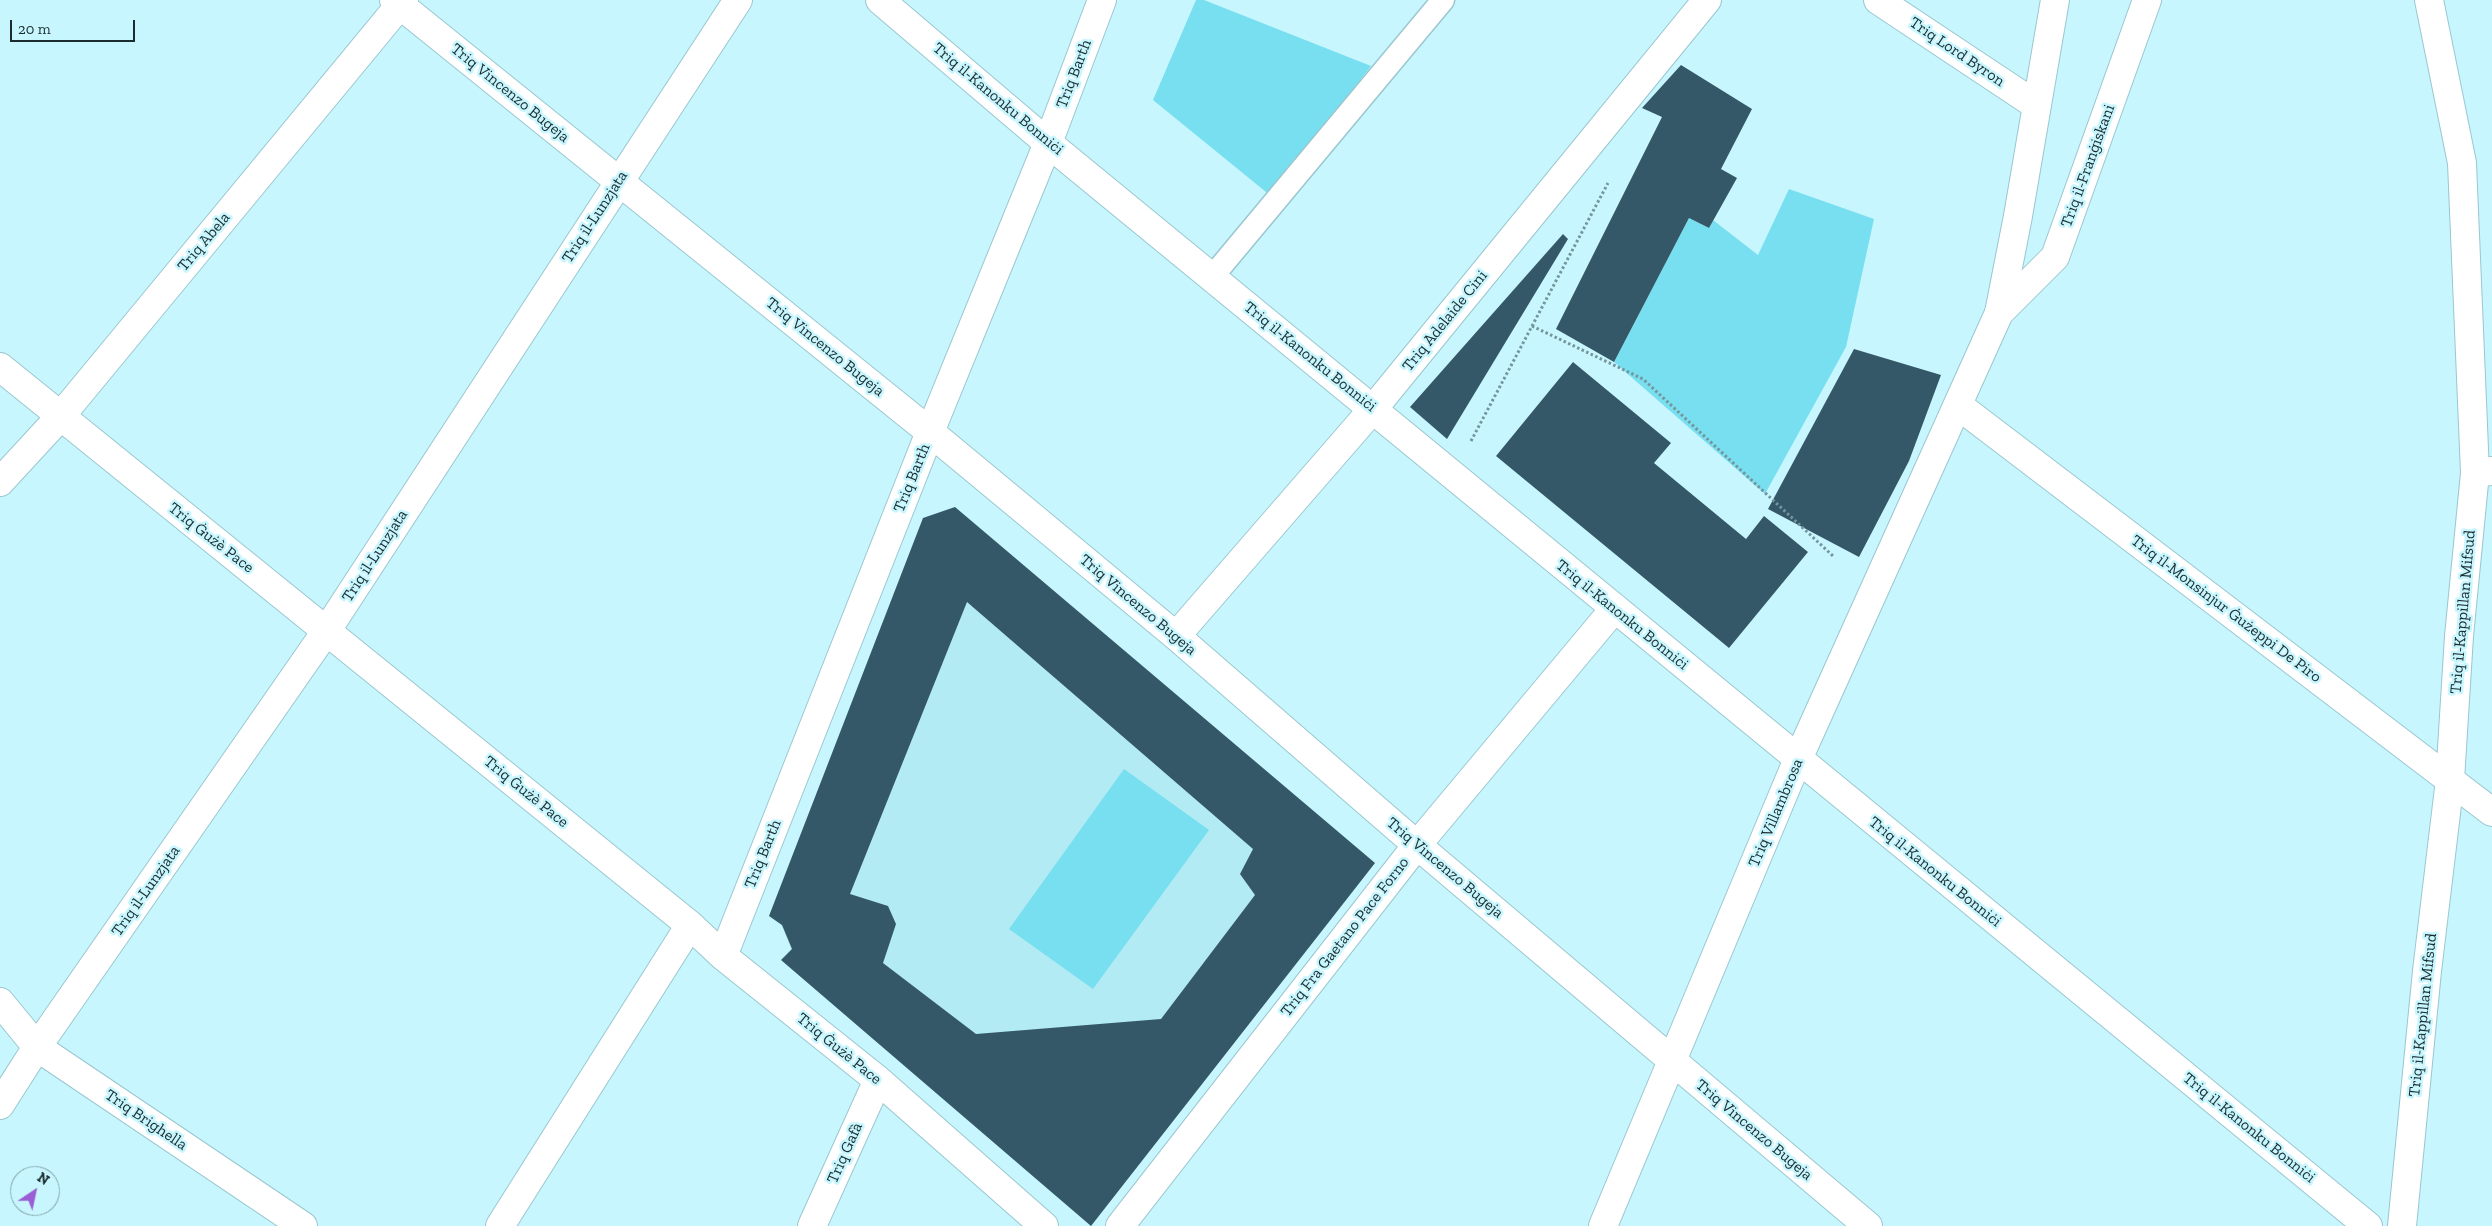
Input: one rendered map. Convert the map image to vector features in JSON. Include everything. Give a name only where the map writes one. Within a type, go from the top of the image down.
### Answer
[{"type":"street","name":"Triq il-Lunzjata","points":[[0,1105],[37,1047],[327,630],[738,0]]},
{"type":"street","name":"Triq il-Kanonku Bonniċi","points":[[880,0],[1048,142],[1373,410],[2368,1226]]},
{"type":"street","name":"Triq Barth","points":[[723,956],[930,432],[1048,142],[1102,0]]},
{"type":"street","name":"Triq Adelaide Cini","points":[[1176,636],[1373,410],[1707,0]]},
{"type":"street","name":"Triq Lord Byron","points":[[1878,0],[2036,105]]},
{"type":"street","name":"Triq il-Franġiskani","points":[[1959,406],[1999,313],[2018,216],[2055,0]]},
{"type":"street","name":"Triq il-Franġiskani","points":[[1999,313],[2055,257],[2147,0]]},
{"type":"street","name":"Triq il-Kappillan Mifsud","points":[[2402,1226],[2450,780],[2459,636],[2483,472],[2462,163],[2429,0]]},
{"type":"street","name":"Triq Vincenzo Bugeja","points":[[399,2],[930,432],[1176,636],[1417,845],[1868,1226]]},
{"type":"street","name":"Triq Abela","points":[[0,482],[59,418],[399,2]]},
{"type":"street","name":"Triq Ġużè Pace","points":[[0,368],[59,418],[327,630],[690,925],[723,956],[878,1080],[1044,1226]]},
{"type":"street","name":"Triq Villambrosa","points":[[1603,1226],[1798,759],[1959,406]]},
{"type":"street","name":"Triq il-Monsinjur Ġużeppi De Piro","points":[[1959,406],[2492,812]]},
{"type":"street","name":"Triq Fra Gaetano Pace Forno","points":[[1120,1226],[1417,845],[1614,608]]},
{"type":"street","points":[[500,1226],[690,925]]},
{"type":"street","name":"Triq Brighella","points":[[0,1002],[37,1047],[303,1226]]},
{"type":"street","name":"Triq Gafà","points":[[812,1226],[878,1080]]},
{"type":"lane","points":[[1212,277],[1443,0]]},
{"type":"path","points":[[1471,441],[1608,183]]},
{"type":"path","points":[[1532,326],[1642,379],[1833,556]]},
{"type":"shaded area","points":[[1196,0],[1204,0],[1371,66],[1271,196],[1153,100]]},
{"type":"shaded area","points":[[1789,189],[1874,219],[1846,347],[1765,494],[1614,362],[1689,218],[1709,228],[1713,220],[1758,255]]},
{"type":"shaded area","points":[[955,507],[1375,863],[1091,1226],[781,960],[791,949],[782,926],[769,916],[923,518]]},
{"type":"shaded area","points":[[1124,769],[1209,830],[1093,989],[1009,929]]},
{"type":"building","points":[[1681,65],[1752,109],[1721,169],[1737,178],[1709,228],[1689,218],[1614,362],[1556,329],[1662,117],[1642,108]]},
{"type":"building","points":[[1563,234],[1568,239],[1447,439],[1410,407]]},
{"type":"building","points":[[1854,349],[1941,375],[1909,461],[1859,557],[1768,509]]},
{"type":"building","points":[[1573,362],[1671,443],[1654,463],[1746,539],[1764,516],[1808,552],[1729,648],[1496,456]]},
{"type":"building","points":[[955,507],[1375,863],[1091,1226],[781,960],[792,949],[782,925],[769,916],[923,518]],"holes":[[[967,602],[1253,849],[1240,874],[1255,895],[1161,1019],[976,1034],[883,963],[896,924],[888,906],[850,894]]]}]
